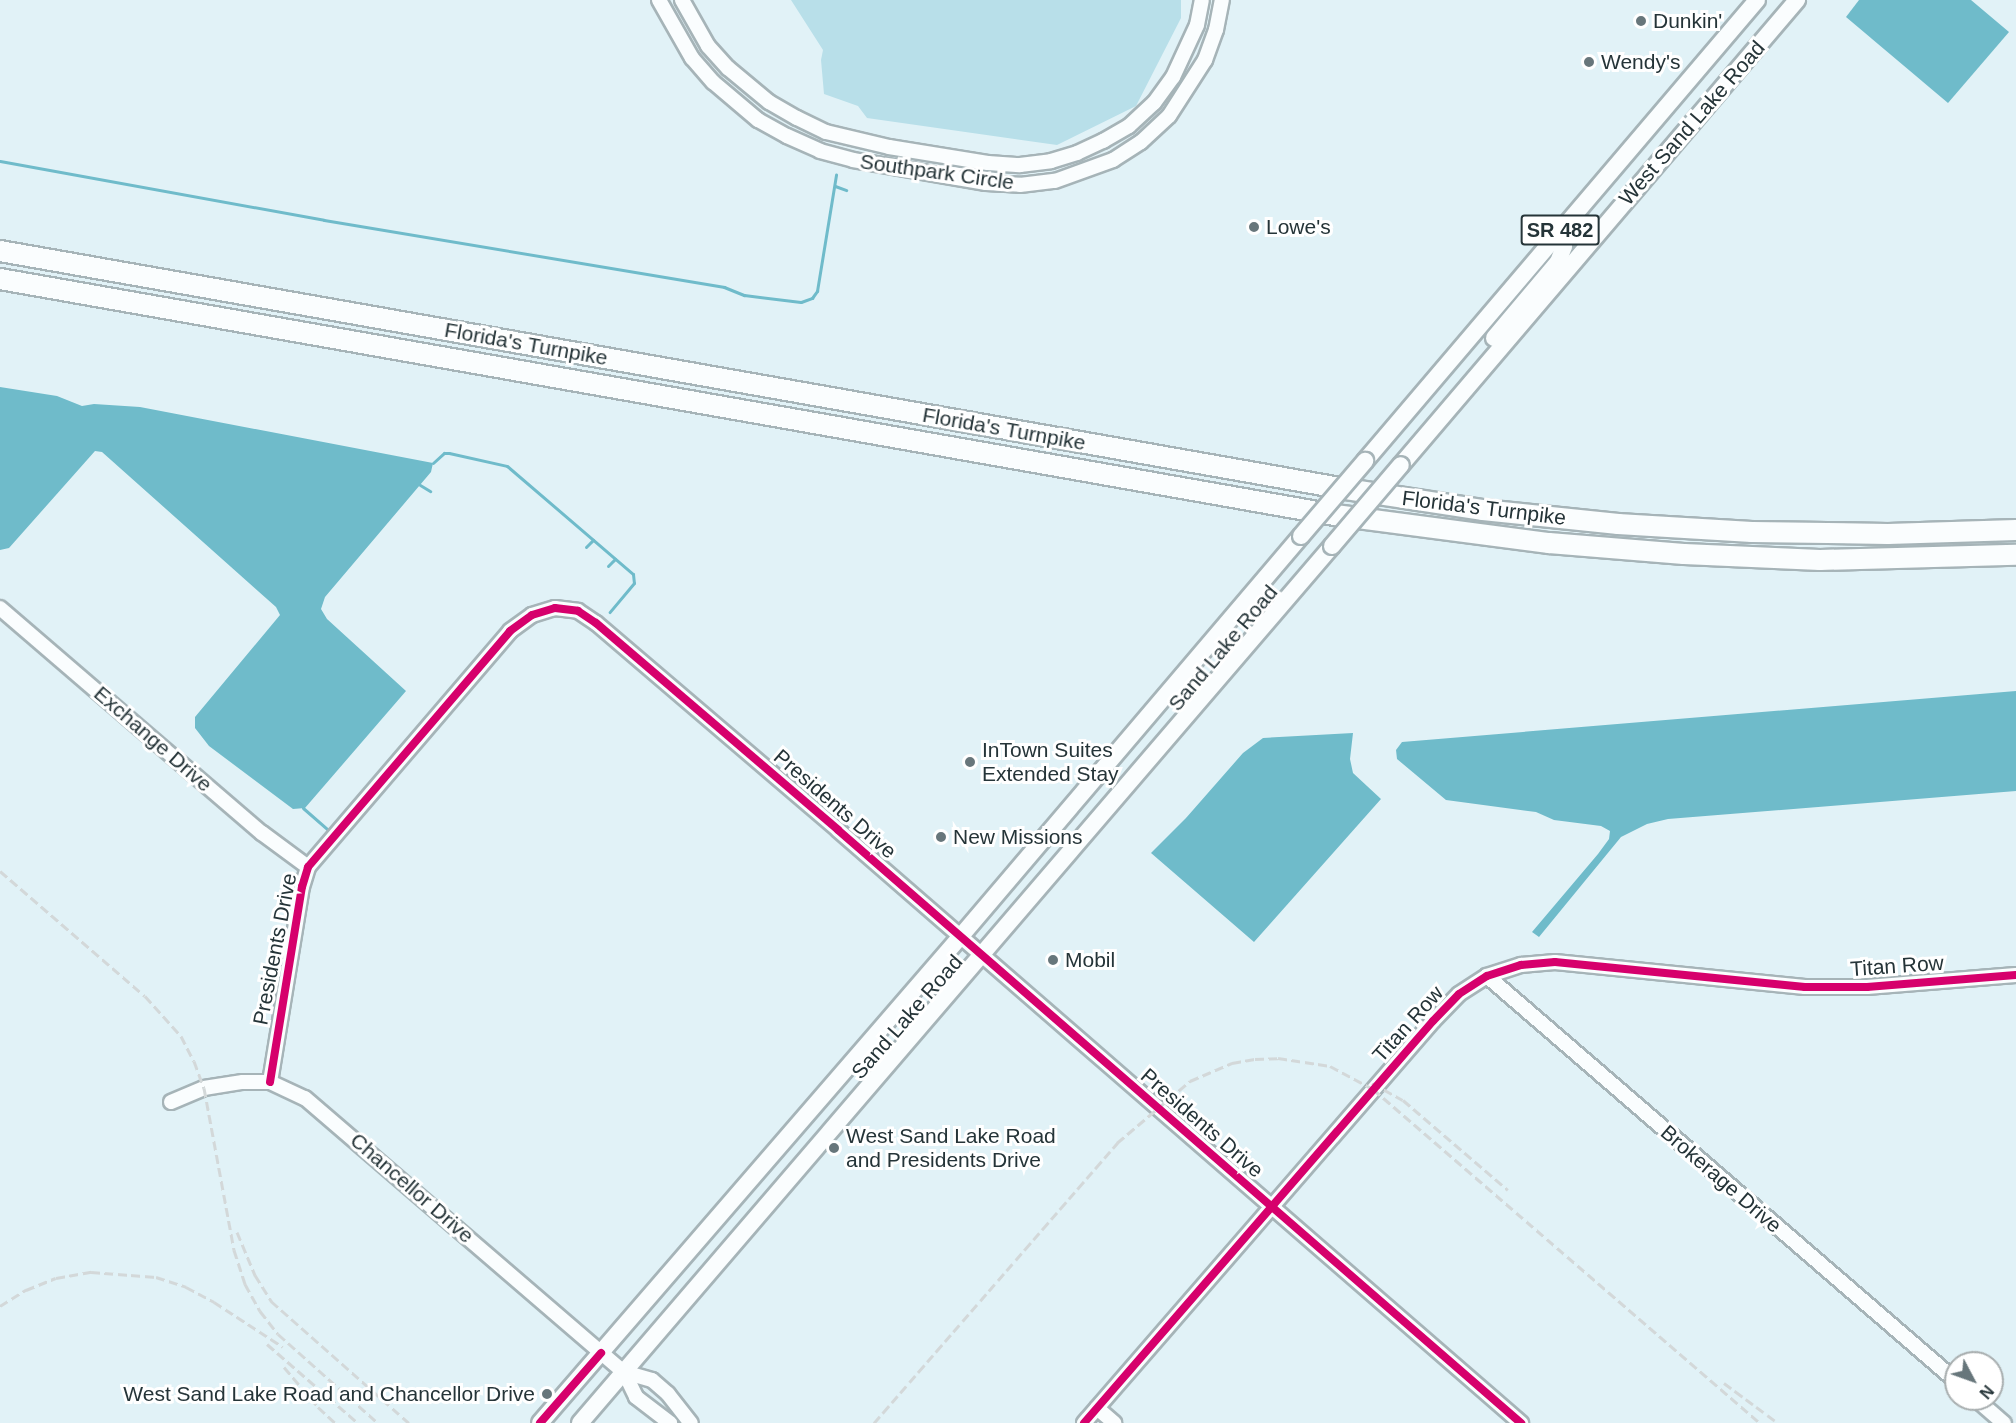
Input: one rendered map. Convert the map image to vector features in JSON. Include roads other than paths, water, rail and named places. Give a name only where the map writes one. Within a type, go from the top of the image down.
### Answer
[{"type":"highway","name":"Florida's Turnpike","points":[[0,251],[1323,485],[1483,510],[1618,524],[1752,532],[1887,534],[2016,530]]},
{"type":"highway","name":"Florida's Turnpike","points":[[0,279],[1335,515],[1616,549],[1751,558],[1820,560],[2016,555]]},
{"type":"main road","name":"West Sand Lake Road","points":[[1365,461],[1757,0]]},
{"type":"main road","name":"West Sand Lake Road","points":[[1401,465],[1797,0]]},
{"type":"main road","points":[[1442,416],[1474,362],[1558,262],[1564,246],[1559,232]]},
{"type":"main road","name":"Sand Lake Road","points":[[540,1423],[961,936],[1365,461]]},
{"type":"main road","name":"Sand Lake Road","points":[[580,1423],[983,956],[1401,465]]},
{"type":"street","name":"Southpark Circle","points":[[659,0],[692,58],[713,82],[758,120],[787,136],[820,151],[853,160],[986,183],[1020,185],[1055,181],[1113,160],[1141,142],[1169,116],[1205,60],[1216,30],[1222,0]]},
{"type":"street","name":"Southpark Circle","points":[[682,0],[708,46],[728,68],[760,96],[797,118],[826,132],[889,147],[988,163],[1020,165],[1050,161],[1077,153],[1129,126],[1154,103],[1173,77],[1193,33],[1202,0]]},
{"type":"street","name":"Exchange Drive","points":[[0,608],[262,833],[308,867]]},
{"type":"street","name":"Presidents Drive","points":[[270,1082],[302,887],[308,867],[510,631],[532,615],[555,608],[578,611],[596,623],[961,936],[1521,1423]]},
{"type":"street","name":"Titan Row","points":[[1084,1423],[1433,1021],[1459,994],[1487,976],[1521,965],[1555,962],[1816,987],[1867,987],[2016,975]]},
{"type":"street","name":"Brokerage Drive","points":[[1487,976],[1944,1371]]},
{"type":"street","name":"Chancellor Drive","points":[[171,1102],[204,1089],[243,1082],[270,1082],[305,1098],[624,1372],[652,1380],[668,1394],[691,1423]]},
{"type":"street","name":"Chancellor Drive","points":[[624,1372],[636,1397],[670,1423]]},
{"type":"street","points":[[1096,1408],[1114,1423]]},
{"type":"street","points":[[1990,1411],[2004,1423]]},
{"type":"water","points":[[1859,0],[1971,0],[2009,32],[1948,103],[1846,17]]},
{"type":"water","points":[[0,387],[57,396],[82,406],[94,404],[140,407],[433,463],[431,472],[325,597],[321,609],[327,619],[406,691],[305,808],[293,809],[209,746],[195,728],[195,717],[280,615],[276,607],[102,452],[95,451],[9,548],[0,550]]},
{"type":"water","points":[[2016,691],[2016,791],[1668,819],[1647,824],[1621,837],[1539,937],[1532,932],[1598,854],[1609,839],[1610,831],[1601,826],[1554,820],[1536,812],[1446,800],[1397,759],[1396,750],[1402,742]]},
{"type":"water","points":[[1353,733],[1350,759],[1353,773],[1381,799],[1254,942],[1151,853],[1186,818],[1243,753],[1263,738]]},
{"type":"waterway","points":[[0,161],[324,220],[724,287],[744,295],[801,302],[812,298],[817,291],[836,175]]},
{"type":"waterway","points":[[835,186],[846,190]]},
{"type":"waterway","points":[[433,463],[444,453],[449,453],[507,466],[633,574],[634,583],[610,612]]},
{"type":"waterway","points":[[420,485],[430,491]]},
{"type":"waterway","points":[[586,547],[593,540]]},
{"type":"waterway","points":[[608,566],[615,559]]},
{"type":"waterway","points":[[303,808],[331,832]]},
{"type":"railway","points":[[0,871],[145,996],[181,1036],[204,1088],[234,1250],[245,1284],[260,1311],[278,1334],[378,1423]]},
{"type":"railway","points":[[874,1423],[1117,1143],[1190,1081],[1232,1063],[1278,1058],[1330,1066],[1373,1089],[1760,1423]]},
{"type":"railway","points":[[1372,1083],[1403,1100],[1508,1190]]},
{"type":"railway","points":[[237,1232],[255,1275],[271,1301],[409,1423]]},
{"type":"railway","points":[[0,1306],[26,1290],[56,1278],[91,1272],[156,1277],[186,1287],[214,1302],[283,1347]]},
{"type":"railway","points":[[267,1344],[358,1423]]},
{"type":"railway","points":[[284,1367],[335,1423]]},
{"type":"railway","points":[[1724,1383],[1778,1423]]},
{"type":"place","name":"Dunkin'","points":[[1641,21]]},
{"type":"place","name":"Wendy's","points":[[1589,62]]},
{"type":"place","name":"Lowe's","points":[[1254,227]]},
{"type":"place","name":"InTown Suites Extended Stay","points":[[970,762]]},
{"type":"place","name":"New Missions","points":[[941,837]]},
{"type":"place","name":"Mobil","points":[[1053,960]]},
{"type":"place","name":"West Sand Lake Road and Presidents Drive","points":[[834,1148]]},
{"type":"place","name":"West Sand Lake Road and Chancellor Drive","points":[[547,1394]]}]
